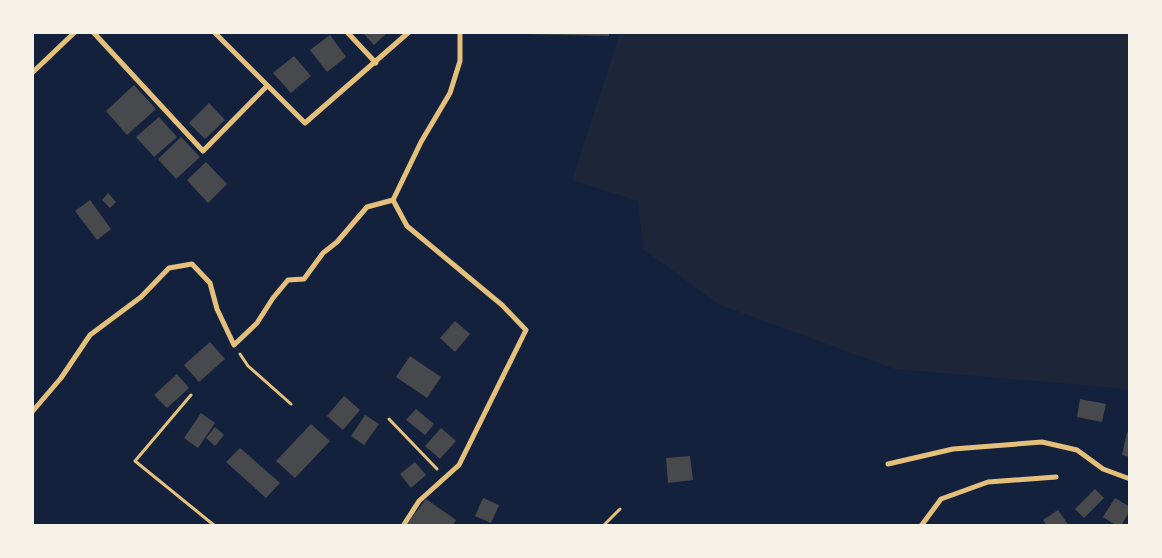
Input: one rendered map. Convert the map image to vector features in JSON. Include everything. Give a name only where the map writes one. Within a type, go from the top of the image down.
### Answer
[{"type":"street","points":[[32,73],[75,32]]},
{"type":"street","points":[[93,32],[203,151],[267,86]]},
{"type":"street","points":[[214,32],[305,123],[376,63],[409,32]]},
{"type":"street","points":[[347,32],[376,63]]},
{"type":"street","points":[[32,412],[60,378],[90,335],[141,297],[170,268],[192,264],[210,284],[217,309],[234,345],[256,324],[273,298],[288,280],[304,279],[323,253],[337,242],[367,207],[393,200],[420,142],[450,93],[460,61],[460,32]]},
{"type":"street","points":[[393,200],[407,226],[502,305],[526,330],[459,465],[444,476],[419,501],[403,526]]},
{"type":"street","points":[[888,464],[952,449],[1042,442],[1077,450],[1103,469],[1130,479]]},
{"type":"street","points":[[922,526],[941,499],[988,482],[1056,477]]},
{"type":"path","points":[[234,345],[248,366],[291,404]]},
{"type":"path","points":[[190,395],[135,461],[215,526]]},
{"type":"path","points":[[389,419],[444,476]]},
{"type":"path","points":[[603,526],[620,509]]},
{"type":"shaded area","points":[[620,33],[1129,33],[1129,389],[895,369],[718,304],[643,249],[638,201],[572,180]]},
{"type":"building","points":[[362,32],[388,32],[374,45]]},
{"type":"building","points":[[527,32],[609,32],[609,36],[527,34]]},
{"type":"building","points":[[330,35],[346,57],[327,72],[310,50]]},
{"type":"building","points":[[294,56],[311,76],[291,93],[273,73]]},
{"type":"building","points":[[134,85],[156,109],[127,135],[106,111]]},
{"type":"building","points":[[209,103],[225,120],[205,139],[189,123]]},
{"type":"building","points":[[159,117],[177,137],[154,157],[136,137]]},
{"type":"building","points":[[181,137],[200,157],[176,179],[158,159]]},
{"type":"building","points":[[206,162],[227,184],[208,203],[187,180]]},
{"type":"building","points":[[108,193],[116,202],[110,208],[102,200]]},
{"type":"building","points":[[90,200],[111,229],[97,240],[75,211]]},
{"type":"building","points":[[455,321],[470,334],[455,352],[440,338]]},
{"type":"building","points":[[210,342],[225,359],[199,382],[184,365]]},
{"type":"building","points":[[410,356],[441,377],[427,398],[396,377]]},
{"type":"building","points":[[177,374],[189,388],[167,408],[154,395]]},
{"type":"building","points":[[344,396],[360,410],[343,430],[327,416]]},
{"type":"building","points":[[1080,399],[1106,404],[1102,422],[1077,417]]},
{"type":"building","points":[[416,409],[434,424],[425,435],[406,420]]},
{"type":"building","points":[[201,413],[215,423],[198,448],[184,438]]},
{"type":"building","points":[[365,415],[379,424],[364,445],[351,436]]},
{"type":"building","points":[[311,424],[330,441],[295,478],[276,461]]},
{"type":"building","points":[[215,427],[224,435],[215,446],[206,438]]},
{"type":"building","points":[[441,428],[456,441],[440,459],[425,446]]},
{"type":"building","points":[[1127,432],[1130,433],[1130,457],[1122,455]]},
{"type":"building","points":[[240,448],[280,483],[266,498],[226,462]]},
{"type":"building","points":[[690,456],[693,480],[668,483],[666,458]]},
{"type":"building","points":[[415,462],[426,475],[411,488],[400,474]]},
{"type":"building","points":[[1095,489],[1104,498],[1084,518],[1075,509]]},
{"type":"building","points":[[483,498],[499,505],[491,523],[475,516]]},
{"type":"building","points":[[1115,498],[1130,507],[1121,526],[1117,526],[1103,517]]},
{"type":"building","points":[[426,499],[456,520],[452,526],[411,526],[408,523]]},
{"type":"building","points":[[1058,510],[1069,526],[1047,526],[1043,520]]}]
